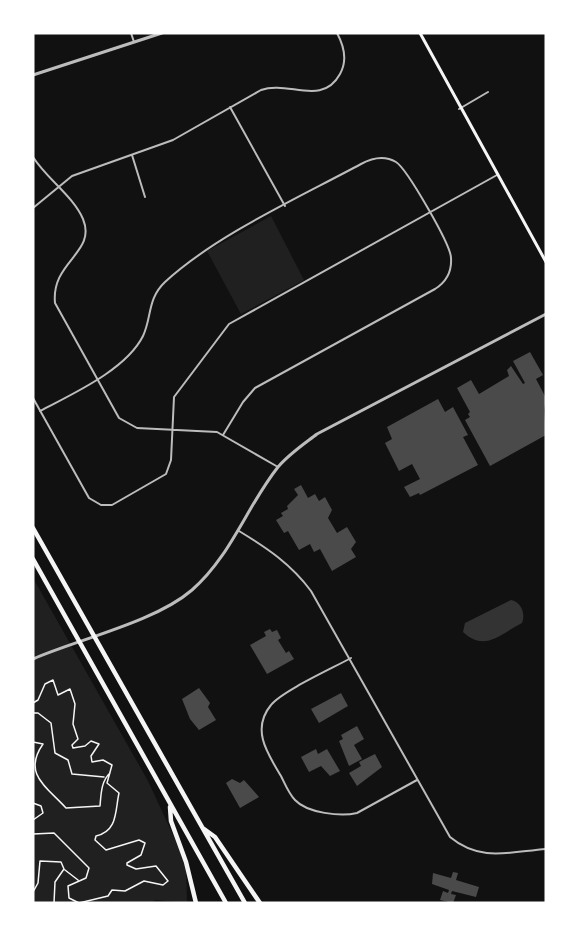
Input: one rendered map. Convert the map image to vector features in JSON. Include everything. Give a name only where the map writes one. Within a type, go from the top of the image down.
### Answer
[{"type":"highway","points":[[33,528],[244,903]]},
{"type":"highway","points":[[33,559],[226,903]]},
{"type":"highway","points":[[170,805],[171,821],[186,862],[196,903]]},
{"type":"highway","points":[[200,825],[215,837],[260,903]]},
{"type":"main road","points":[[420,33],[459,109],[546,262]]},
{"type":"street","points":[[131,33],[134,42]]},
{"type":"street","points":[[33,75],[162,33]]},
{"type":"street","points":[[33,208],[57,186],[79,172],[172,140],[269,87],[310,93],[331,85],[344,67],[343,45],[337,33]]},
{"type":"street","points":[[459,109],[488,92]]},
{"type":"street","points":[[230,108],[285,206]]},
{"type":"street","points":[[132,155],[145,197]]},
{"type":"street","points":[[33,157],[80,213],[86,230],[82,248],[60,272],[56,282],[55,303],[119,418],[137,428],[195,430],[224,435],[279,467]]},
{"type":"street","points":[[40,411],[96,380],[140,342],[152,298],[164,283],[200,253],[361,164],[387,158],[401,165],[452,256],[451,269],[446,279],[435,289],[255,388],[243,402],[224,435]]},
{"type":"street","points":[[33,398],[89,498],[101,505],[112,505],[166,474],[171,460],[171,407],[178,389],[229,324],[497,175]]},
{"type":"street","points":[[33,659],[150,614],[190,592],[240,531],[279,467],[316,434],[546,314]]},
{"type":"street","points":[[240,531],[274,552],[295,570],[311,591],[351,658],[447,834],[468,850],[484,854],[546,849]]},
{"type":"street","points":[[351,658],[271,704],[263,718],[260,733],[264,748],[295,801],[325,812],[357,813],[417,780]]},
{"type":"path","points":[[33,703],[38,700],[45,684],[53,680],[58,695],[70,690],[75,704],[73,723],[78,739],[72,745],[74,748],[79,748],[91,741],[99,744],[92,756],[92,762],[103,760],[112,765],[107,783],[119,793],[114,824],[108,832],[96,836],[95,840],[105,850],[139,840],[145,843],[141,855],[127,863],[128,865],[136,869],[156,866],[168,881],[163,885],[144,881],[124,891],[112,890],[108,896],[78,903],[69,898],[68,891],[71,882],[88,874],[89,868],[83,859],[71,852],[63,839],[54,833],[33,834]]},
{"type":"path","points":[[33,713],[38,713],[51,723],[55,753],[68,760],[72,774],[105,777]]},
{"type":"path","points":[[33,742],[43,744],[35,755],[34,769],[42,784],[66,808],[100,806],[100,792],[105,777],[111,772]]},
{"type":"path","points":[[33,803],[41,806],[43,813],[33,820]]},
{"type":"path","points":[[33,892],[38,883],[40,861],[61,862],[64,869],[79,880]]},
{"type":"path","points":[[54,903],[55,882],[64,869]]},
{"type":"shaded area","points":[[271,216],[304,280],[241,314],[207,251]]},
{"type":"shaded area","points":[[33,578],[148,781],[186,863],[187,903],[156,900],[149,903],[33,903]]},
{"type":"shaded area","points":[[511,600],[522,608],[522,623],[492,640],[478,641],[463,632],[465,623]]},
{"type":"building","points":[[530,352],[543,375],[536,379],[546,398],[544,410],[546,435],[490,466],[465,420],[470,417],[468,414],[470,412],[457,388],[471,380],[479,394],[509,376],[507,370],[511,366],[523,384],[525,383],[513,361]]},
{"type":"building","points":[[438,399],[445,412],[453,407],[468,435],[463,437],[478,465],[420,495],[419,493],[410,497],[404,487],[420,479],[412,464],[399,471],[385,443],[392,439],[387,427]]},
{"type":"building","points":[[301,485],[308,498],[315,494],[319,501],[325,497],[332,510],[328,518],[337,533],[347,527],[356,542],[351,549],[356,557],[332,571],[320,549],[314,552],[310,544],[299,550],[288,531],[284,533],[276,520],[283,516],[281,513],[288,509],[287,506],[298,495],[294,489]]},
{"type":"building","points":[[270,629],[272,632],[277,630],[281,638],[278,640],[286,653],[289,651],[294,659],[267,674],[250,645],[266,636],[264,632]]},
{"type":"building","points":[[199,688],[210,703],[208,707],[216,720],[199,730],[190,719],[182,699]]},
{"type":"building","points":[[341,693],[348,706],[319,723],[311,709]]},
{"type":"building","points":[[357,726],[364,739],[354,745],[362,759],[349,766],[339,741],[343,739],[341,735]]},
{"type":"building","points":[[316,749],[318,754],[327,749],[340,771],[330,776],[321,766],[309,772],[301,757]]},
{"type":"building","points":[[375,754],[382,767],[357,786],[349,773],[361,766],[359,762]]},
{"type":"building","points":[[232,779],[240,783],[244,780],[259,797],[240,808],[226,783]]},
{"type":"building","points":[[453,872],[458,873],[456,880],[479,887],[476,897],[452,891],[451,894],[456,895],[453,903],[440,900],[443,891],[448,893],[449,890],[432,884],[433,873],[451,878]]}]
